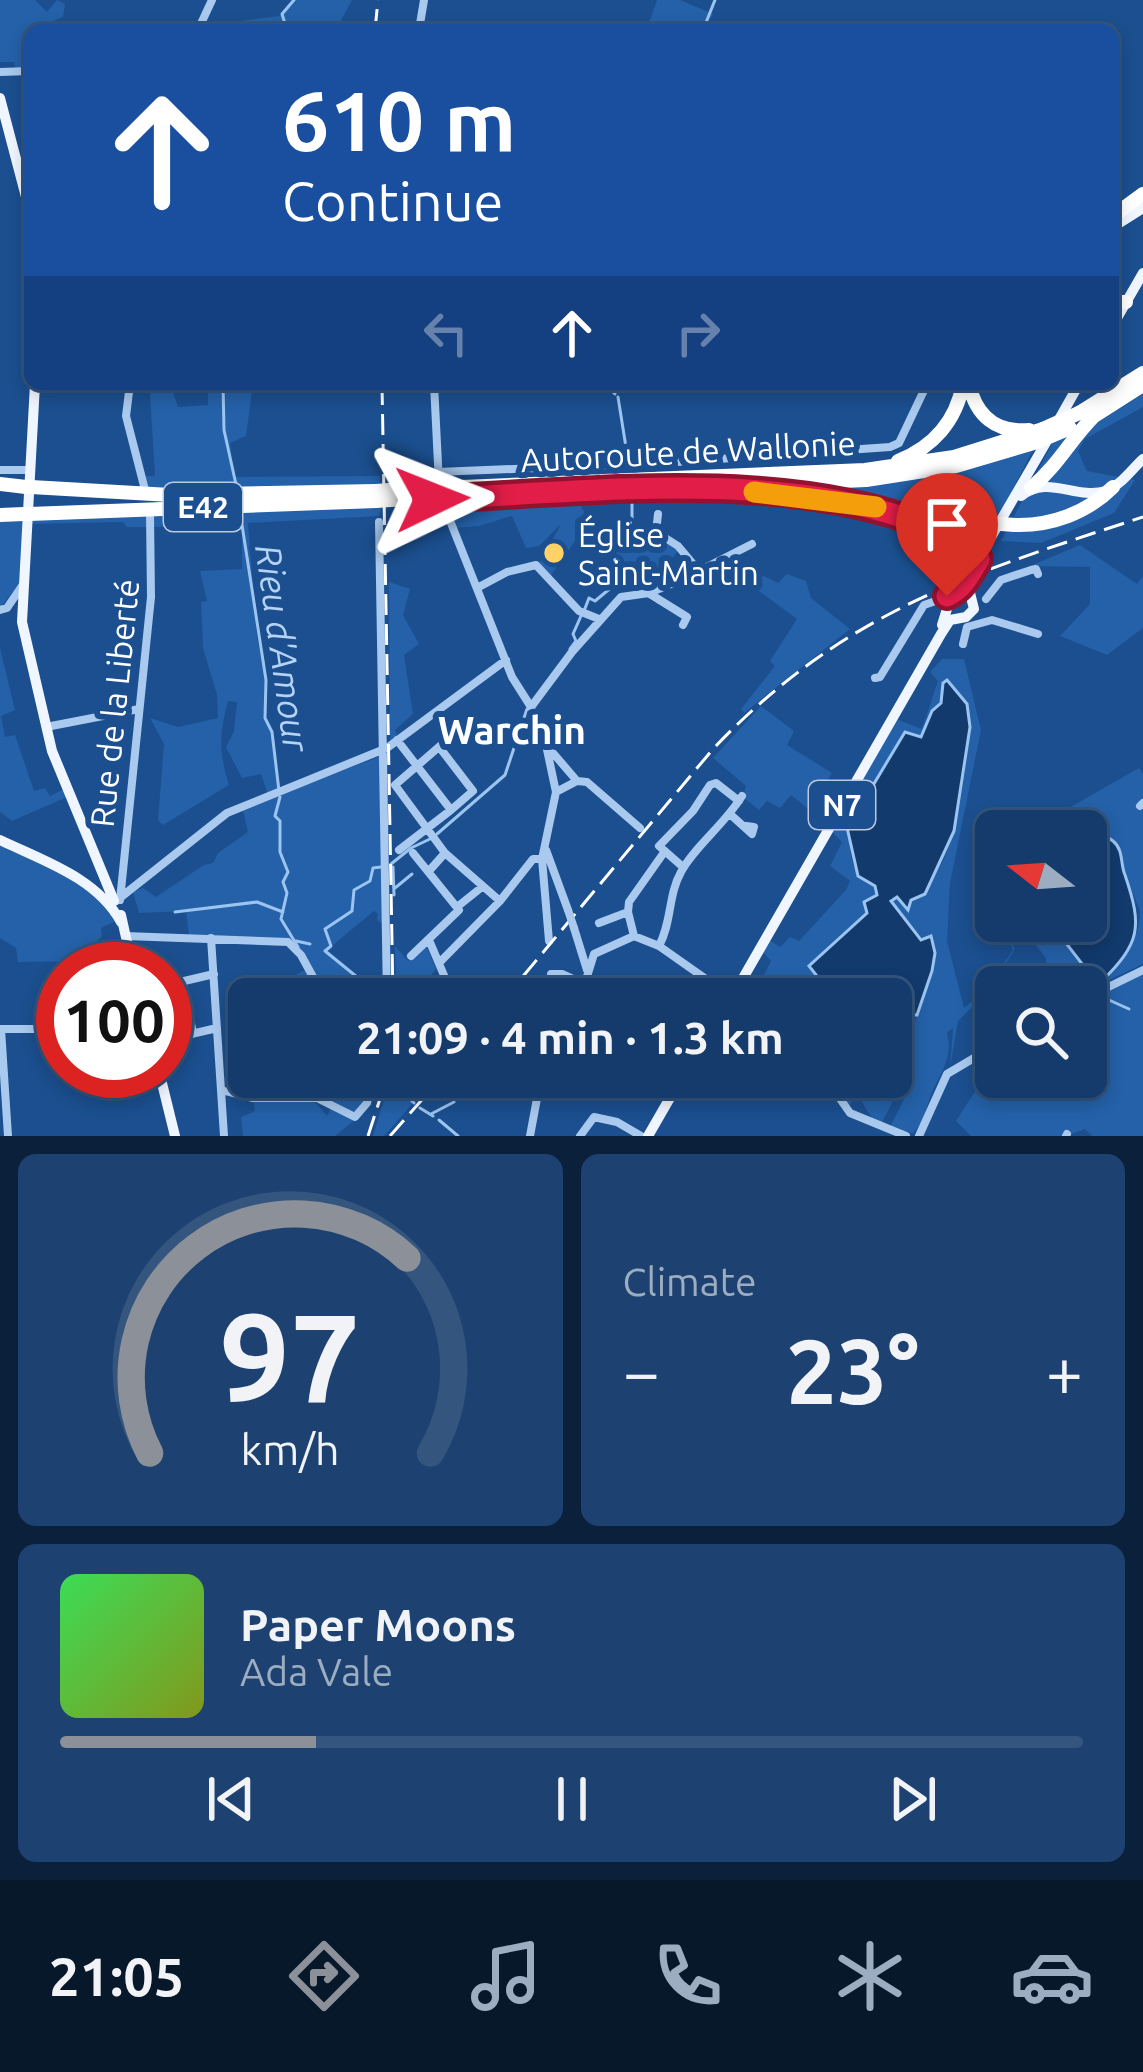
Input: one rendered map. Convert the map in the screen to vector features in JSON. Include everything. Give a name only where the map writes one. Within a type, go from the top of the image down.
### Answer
[{"type":"highway","name":"Autoroute de Wallonie","points":[[1087,414],[1143,373]]},
{"type":"highway","name":"Autoroute de Wallonie","points":[[0,484],[29,481],[170,495],[383,496],[712,488],[904,476],[982,460],[1143,385]]},
{"type":"highway","points":[[865,470],[910,456],[936,437],[963,390]]},
{"type":"highway","points":[[969,390],[977,408],[993,424],[1016,430],[1051,429]]},
{"type":"highway","points":[[1026,492],[1058,465],[1087,414]]},
{"type":"highway","name":"Autoroute de Wallonie","points":[[0,515],[865,470],[954,457],[1051,429]]},
{"type":"highway","points":[[712,488],[1015,525],[1070,516],[1113,487]]},
{"type":"highway","points":[[868,505],[975,550],[967,595]]},
{"type":"main road","points":[[0,98],[24,181]]},
{"type":"main road","points":[[1119,310],[1143,273]]},
{"type":"main road","points":[[1119,310],[1143,284]]},
{"type":"main road","points":[[34,390],[23,628],[45,728],[103,889]]},
{"type":"main road","name":"N7","points":[[741,978],[939,630],[967,595],[1079,390]]},
{"type":"main road","name":"N7","points":[[967,595],[1079,390]]},
{"type":"main road","points":[[1026,492],[1052,486],[1090,493],[1113,487],[1143,459]]},
{"type":"main road","points":[[0,840],[103,889],[117,903],[127,942]]},
{"type":"main road","points":[[166,1098],[175,1136]]},
{"type":"main road","points":[[647,1136],[671,1098]]},
{"type":"street","points":[[129,390],[126,416],[147,497]]},
{"type":"street","points":[[434,390],[440,484]]},
{"type":"street","points":[[438,472],[890,447],[899,443],[924,390]]},
{"type":"street","points":[[0,470],[29,481]]},
{"type":"street","points":[[443,502],[503,664],[531,707],[546,745],[556,792],[544,854],[549,941]]},
{"type":"street","name":"Rue de la Liberté","points":[[117,903],[151,597],[150,514]]},
{"type":"street","points":[[658,514],[657,533],[676,544],[699,572]]},
{"type":"street","points":[[379,522],[387,978]]},
{"type":"street","points":[[531,707],[621,597],[649,593],[752,544]]},
{"type":"street","points":[[477,588],[507,572],[536,565],[579,611],[599,620]]},
{"type":"street","points":[[875,678],[898,651],[924,604],[967,595],[1031,570],[1038,574]]},
{"type":"street","points":[[0,610],[7,608],[22,586]]},
{"type":"street","points":[[649,593],[687,617],[683,626]]},
{"type":"street","points":[[967,595],[992,620],[1038,634]]},
{"type":"street","points":[[963,644],[967,595]]},
{"type":"street","points":[[117,903],[227,813],[383,750],[503,664]]},
{"type":"street","points":[[45,728],[139,709]]},
{"type":"street","points":[[455,733],[395,785],[445,853],[500,901]]},
{"type":"street","points":[[397,740],[451,810]]},
{"type":"street","points":[[546,745],[579,780],[640,828]]},
{"type":"street","points":[[399,850],[473,791],[440,748]]},
{"type":"street","points":[[556,792],[579,780],[588,769]]},
{"type":"street","points":[[659,946],[683,867],[741,799],[711,783],[693,812],[660,844],[683,867]]},
{"type":"street","points":[[731,814],[746,826]]},
{"type":"street","points":[[634,936],[629,902],[665,851]]},
{"type":"street","points":[[429,871],[445,853]]},
{"type":"street","points":[[413,854],[458,908]]},
{"type":"street","points":[[440,962],[500,901],[533,859],[544,854]]},
{"type":"street","points":[[544,854],[576,933],[591,951],[587,978]]},
{"type":"street","points":[[411,956],[482,887]]},
{"type":"street","points":[[599,923],[628,912]]},
{"type":"street","points":[[125,936],[292,944],[312,978]]},
{"type":"street","points":[[591,951],[634,936],[659,946],[703,978]]},
{"type":"street","points":[[211,938],[224,1136]]},
{"type":"street","points":[[429,940],[446,978]]},
{"type":"street","points":[[1107,988],[1143,970]]},
{"type":"street","points":[[214,974],[180,982],[193,1034],[217,1028]]},
{"type":"street","points":[[8,1136],[1,1029],[36,1029]]},
{"type":"street","points":[[840,1098],[850,1113],[915,1136],[944,1077],[975,1058]]},
{"type":"street","points":[[221,1090],[228,1092]]},
{"type":"street","points":[[317,1098],[355,1117],[368,1098]]},
{"type":"street","points":[[530,1136],[537,1098]]},
{"type":"street","points":[[580,1136],[594,1117],[647,1136]]},
{"type":"shaded area","points":[[0,0],[35,0],[47,12],[57,0],[65,4],[63,17],[52,24],[24,24],[24,73],[16,74],[14,62],[0,62]]},
{"type":"shaded area","points":[[292,0],[352,0],[339,24],[226,23],[279,16]]},
{"type":"shaded area","points":[[657,0],[680,0],[713,14],[707,24],[646,24]]},
{"type":"shaded area","points":[[172,390],[178,407],[208,405],[208,392],[198,390],[252,390],[246,436],[230,443],[234,477],[380,476],[379,486],[148,490],[145,476],[155,476],[150,394]]},
{"type":"shaded area","points":[[1143,394],[1143,407],[1085,439],[1078,451],[1087,471],[1135,480],[1114,513],[1041,543],[1001,541],[1054,440],[1082,432]]},
{"type":"shaded area","points":[[1033,450],[997,520],[807,493]]},
{"type":"shaded area","points":[[382,505],[379,516],[248,523],[257,637],[266,680],[265,718],[272,732],[279,795],[381,756],[385,926],[374,911],[327,950],[365,978],[290,978],[308,968],[293,943],[189,935],[186,911],[139,913],[133,892],[143,888],[156,897],[213,863],[218,853],[248,832],[243,811],[278,796],[269,797],[261,774],[242,778],[226,747],[234,731],[237,702],[228,701],[221,743],[229,785],[163,825],[158,820],[164,744],[150,718],[178,727],[218,718],[217,695],[203,648],[201,602],[207,601],[200,571],[242,569],[242,524],[153,527],[151,514]]},
{"type":"shaded area","points":[[581,506],[589,521],[551,575],[539,564],[561,524],[539,546],[526,548],[512,516],[454,528],[451,511]]},
{"type":"shaded area","points":[[148,514],[149,527],[127,527],[123,522],[26,524],[19,584],[0,608],[0,519]]},
{"type":"shaded area","points":[[653,531],[679,549],[667,566],[663,563],[657,569],[666,576],[665,581],[656,580],[655,571],[651,574],[642,567],[636,571],[627,561],[619,571],[610,541],[632,532]]},
{"type":"shaded area","points":[[1080,545],[1137,584],[1143,576],[1143,628],[1107,655],[1060,636],[1090,604],[1090,567],[1030,566]]},
{"type":"shaded area","points":[[756,572],[778,583],[787,574],[806,581],[811,598],[850,629],[744,713],[741,709],[775,666],[770,661],[797,619],[748,583]]},
{"type":"shaded area","points":[[389,582],[410,589],[403,615],[419,644],[404,655],[413,714],[395,730],[398,737],[390,744]]},
{"type":"shaded area","points":[[0,648],[15,710],[1,716],[5,737],[15,735],[34,791],[45,788],[50,796],[64,789],[67,797],[12,821],[0,812]]},
{"type":"shaded area","points":[[942,659],[964,659],[981,730],[950,883],[947,941],[964,1008],[975,999],[975,1004],[958,1021],[950,1068],[953,1028],[947,1033],[946,1063],[913,1133],[889,1129],[903,1098],[912,1098],[912,1034],[935,953],[891,901],[897,896],[911,900],[927,886],[940,867],[956,822],[970,727],[944,693],[921,737],[905,733],[866,797],[850,805],[853,862],[878,896],[864,902],[868,913],[809,966],[818,978],[769,978],[764,975],[771,961],[763,952],[769,940],[780,947],[790,937],[799,941],[846,890],[850,881],[830,866],[842,842],[830,830],[896,719],[922,729],[938,681],[930,672]]},
{"type":"shaded area","points":[[947,680],[967,704],[970,727],[954,831],[925,894],[911,900],[908,910],[897,897],[891,901],[921,940],[931,936],[935,953],[917,1015],[912,1015],[912,978],[818,978],[809,966],[867,913],[864,902],[877,895],[875,886],[858,876],[844,814],[866,797],[905,732],[921,737],[932,711],[941,703]]},
{"type":"shaded area","points":[[761,706],[794,731],[787,745],[832,773],[825,784],[841,795],[830,815],[818,807],[812,812],[791,795],[780,808],[767,801],[759,810],[743,797],[746,786],[713,758]]},
{"type":"shaded area","points":[[1139,768],[1143,774],[1143,964],[1107,981],[1133,941],[1140,911],[1112,840],[1107,838],[1107,810],[1065,810]]},
{"type":"shaded area","points":[[1107,838],[1120,853],[1134,909],[1134,934],[1124,956],[1107,975],[1107,966],[1084,966],[1065,942],[1107,942]]},
{"type":"shaded area","points":[[0,845],[80,884],[116,921],[101,928],[102,936],[96,942],[36,942],[36,962],[18,962],[16,948],[0,938]]},
{"type":"shaded area","points":[[1065,942],[1087,966],[1045,966],[1046,958],[1034,943]]},
{"type":"shaded area","points":[[426,945],[436,969],[429,978],[396,978],[395,946],[408,961]]},
{"type":"shaded area","points":[[1143,974],[1143,1136],[1092,1136],[1085,1129],[1066,1136],[971,1136],[956,1121],[975,1092],[975,1098],[1107,1098],[1107,992]]},
{"type":"shaded area","points":[[366,1098],[357,1118],[335,1136],[243,1136],[241,1117],[255,1111],[253,1100],[315,1102],[327,1116],[333,1104],[328,1100]]},
{"type":"shaded area","points":[[385,1098],[417,1098],[384,1136],[373,1136]]},
{"type":"shaded area","points":[[859,1098],[894,1098],[881,1124],[875,1123]]},
{"type":"waterway","name":"Rieu d'Amour","points":[[285,24],[282,14],[294,0]]},
{"type":"waterway","points":[[705,24],[715,0]]},
{"type":"waterway","name":"Rieu d'Amour","points":[[223,390],[224,430],[237,489]]},
{"type":"waterway","points":[[611,390],[615,394]]},
{"type":"waterway","points":[[618,397],[628,460]]},
{"type":"waterway","points":[[584,611],[589,598],[595,601],[613,586],[612,577],[620,569],[610,541],[632,532],[632,499]]},
{"type":"waterway","name":"Rieu d'Amour","points":[[240,512],[266,680],[265,718],[272,732],[279,791]]},
{"type":"waterway","points":[[570,649],[581,616]]},
{"type":"waterway","points":[[437,834],[505,775],[527,709]]},
{"type":"waterway","name":"Rieu d'Amour","points":[[280,797],[275,816],[280,821],[280,852],[288,872],[281,919],[298,947]]},
{"type":"waterway","points":[[391,864],[430,839]]},
{"type":"waterway","points":[[360,978],[325,951],[331,946],[325,929],[352,911],[354,890],[370,881],[373,868],[381,867]]},
{"type":"waterway","points":[[393,867],[394,895]]},
{"type":"waterway","points":[[395,888],[412,874]]},
{"type":"waterway","points":[[175,912],[257,902],[283,912]]},
{"type":"waterway","points":[[296,941],[310,944]]},
{"type":"waterway","points":[[1107,996],[1129,1009]]},
{"type":"waterway","name":"Rieu d'Amour","points":[[409,1098],[414,1103]]},
{"type":"waterway","points":[[431,1114],[454,1102],[453,1098]]},
{"type":"waterway","name":"Rieu d'Amour","points":[[420,1108],[433,1116]]},
{"type":"waterway","name":"Rieu d'Amour","points":[[439,1120],[458,1136]]},
{"type":"railway","points":[[376,24],[378,0]]},
{"type":"railway","points":[[382,390],[393,978]]},
{"type":"railway","points":[[522,978],[713,749],[811,663],[861,630],[965,579],[1143,517]]},
{"type":"railway","points":[[368,1136],[380,1098]]},
{"type":"railway","points":[[390,1136],[423,1098]]},
{"type":"slow traffic","points":[[754,492],[876,507]]},
{"type":"place","name":"Église Saint-Martin","points":[[554,553]]},
{"type":"district","name":"Warchin","points":[[512,729]]},
{"type":"route","points":[[432,499],[712,488],[868,505],[975,550],[979,559],[973,569],[959,591],[947,596]]}]
